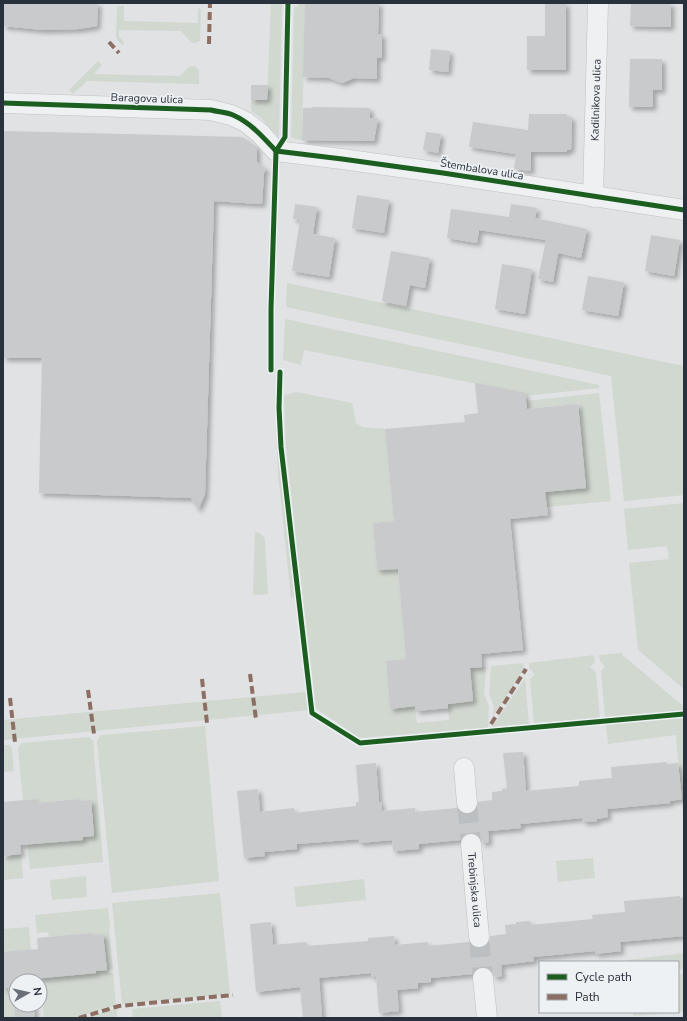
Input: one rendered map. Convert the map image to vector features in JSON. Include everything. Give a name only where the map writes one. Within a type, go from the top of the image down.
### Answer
[{"type":"street","name":"Kadilnikova ulica","points":[[594,197],[598,3]]},
{"type":"street","name":"Baragova ulica","points":[[3,103],[211,110],[232,115],[246,122],[261,134],[276,151]]},
{"type":"street","name":"Štembalova ulica","points":[[276,151],[443,173],[594,197],[680,207]]},
{"type":"street","points":[[464,768],[467,803]]},
{"type":"street","name":"Trebinjska ulica","points":[[471,844],[479,937]]},
{"type":"street","points":[[483,978],[487,1018]]},
{"type":"shaded area","points":[[271,3],[282,3],[279,137],[260,117],[251,111],[251,100],[267,100]]},
{"type":"shaded area","points":[[299,3],[305,3],[302,140],[291,138],[294,7],[298,7]]},
{"type":"shaded area","points":[[117,6],[124,6],[124,21],[198,23],[198,8],[201,10],[200,40],[192,43],[181,31],[119,30],[119,36],[124,43],[122,45],[116,37]]},
{"type":"shaded area","points":[[98,61],[102,65],[94,74],[180,76],[190,66],[195,66],[199,70],[199,84],[87,81],[73,94],[69,90]]},
{"type":"shaded area","points":[[287,283],[684,366],[684,495],[624,501],[611,376],[286,307]]},
{"type":"shaded area","points":[[285,319],[599,385],[599,388],[525,396],[473,383],[304,350],[301,365],[283,360]]},
{"type":"shaded area","points":[[296,392],[352,403],[356,423],[362,427],[385,429],[394,521],[373,523],[377,570],[398,569],[406,659],[386,661],[390,709],[415,706],[417,723],[449,720],[448,704],[473,701],[470,668],[486,667],[484,694],[489,706],[488,728],[359,738],[316,708],[286,447],[284,395]]},
{"type":"shaded area","points":[[599,393],[611,501],[536,508],[534,493],[586,488],[578,404],[527,409],[526,401]]},
{"type":"shaded area","points":[[276,432],[296,597],[291,598],[278,473]]},
{"type":"shaded area","points":[[684,503],[684,689],[638,650],[629,563],[669,559],[667,546],[628,550],[624,509]]},
{"type":"shaded area","points":[[255,532],[261,534],[265,539],[268,594],[253,595]]},
{"type":"shaded area","points":[[622,653],[623,657],[625,657],[683,706],[684,711],[605,717],[601,672],[605,666],[600,661],[599,655]]},
{"type":"shaded area","points":[[594,655],[595,662],[590,667],[596,672],[600,718],[534,723],[530,679],[535,674],[529,668],[529,663]]},
{"type":"shaded area","points":[[523,663],[524,669],[493,716],[494,706],[489,694],[491,666]]},
{"type":"shaded area","points":[[525,678],[529,724],[492,727]]},
{"type":"shaded area","points":[[306,692],[309,710],[3,740],[3,720]]},
{"type":"shaded area","points":[[684,717],[684,826],[676,735],[608,744],[606,724]]},
{"type":"shaded area","points":[[205,726],[219,881],[112,893],[97,741],[101,735]]},
{"type":"shaded area","points":[[89,737],[93,741],[103,862],[30,869],[27,843],[83,840],[83,837],[94,836],[91,800],[80,801],[79,799],[36,803],[36,799],[23,800],[18,748],[22,743]]},
{"type":"shaded area","points":[[3,745],[9,745],[12,748],[14,771],[3,772]]},
{"type":"shaded area","points":[[21,854],[23,878],[3,880],[3,858],[10,857],[10,855]]},
{"type":"shaded area","points":[[593,858],[595,878],[558,882],[556,861]]},
{"type":"shaded area","points":[[86,876],[87,897],[52,900],[50,880]]},
{"type":"shaded area","points":[[364,879],[366,900],[296,907],[294,887]]},
{"type":"shaded area","points":[[220,893],[230,994],[122,1004],[112,903]]},
{"type":"shaded area","points":[[108,908],[113,969],[107,970],[103,934],[78,934],[62,940],[61,936],[49,937],[48,932],[37,933],[35,915]]},
{"type":"shaded area","points":[[29,927],[31,951],[3,956],[3,929]]},
{"type":"shaded area","points":[[684,953],[684,968],[679,971],[679,961],[628,960]]},
{"type":"shaded area","points":[[107,970],[108,973],[113,973],[116,1005],[74,1018],[44,1018],[44,1013],[48,1013],[48,977],[96,973],[96,971]]},
{"type":"shaded area","points":[[684,972],[684,1012],[679,1012],[679,975]]},
{"type":"shaded area","points":[[3,988],[8,988],[8,1013],[15,1013],[15,1018],[3,1018]]},
{"type":"shaded area","points":[[220,1001],[222,1018],[133,1018],[132,1009]]},
{"type":"shaded area","points":[[117,1008],[117,1018],[86,1018]]},
{"type":"shaded area","points":[[633,1013],[671,1013],[633,1016]]},
{"type":"building","points":[[3,3],[98,3],[97,26],[79,29],[43,30],[3,26]]},
{"type":"building","points":[[305,3],[379,3],[378,34],[382,34],[382,58],[377,58],[377,79],[354,78],[342,83],[329,78],[303,77]]},
{"type":"building","points":[[545,3],[566,3],[566,70],[527,70],[527,36],[545,36]]},
{"type":"building","points":[[631,3],[671,3],[671,27],[630,26]]},
{"type":"building","points":[[431,49],[450,51],[448,72],[429,70]]},
{"type":"building","points":[[630,59],[662,59],[662,90],[653,90],[653,107],[629,107]]},
{"type":"building","points":[[251,85],[268,85],[267,100],[251,100]]},
{"type":"building","points":[[311,107],[370,108],[370,118],[378,118],[374,141],[302,140],[303,108],[312,108]]},
{"type":"building","points":[[529,114],[567,114],[567,117],[572,117],[571,150],[567,150],[567,152],[531,152],[531,171],[514,169],[516,154],[469,147],[473,122],[528,130]]},
{"type":"building","points":[[3,131],[242,137],[257,147],[257,162],[266,169],[264,173],[262,204],[214,201],[205,494],[198,510],[191,498],[39,493],[42,358],[3,358]]},
{"type":"building","points":[[426,132],[441,134],[438,153],[423,150]]},
{"type":"building","points":[[357,195],[389,200],[384,233],[352,228]]},
{"type":"building","points":[[295,204],[317,207],[313,234],[335,238],[329,277],[292,271],[300,220],[293,219]]},
{"type":"building","points":[[511,204],[537,208],[535,218],[587,229],[581,258],[558,253],[553,282],[538,279],[546,240],[479,230],[477,243],[447,238],[451,209],[509,217]]},
{"type":"building","points":[[651,235],[680,240],[674,276],[645,271]]},
{"type":"building","points":[[391,251],[430,258],[425,288],[410,285],[406,306],[382,301]]},
{"type":"building","points":[[502,264],[532,269],[525,314],[495,309]]},
{"type":"building","points":[[588,276],[624,282],[618,316],[582,310]]},
{"type":"building","points":[[475,383],[525,393],[527,409],[578,404],[586,488],[545,492],[548,515],[510,519],[523,650],[481,654],[482,667],[470,668],[473,701],[448,704],[448,708],[416,711],[415,706],[390,709],[386,661],[406,659],[398,569],[377,570],[373,523],[394,521],[385,429],[465,422],[464,415],[478,413]]},
{"type":"building","points":[[523,752],[526,791],[579,786],[579,781],[612,778],[611,767],[667,762],[667,764],[678,763],[682,799],[670,801],[670,803],[607,809],[608,817],[597,819],[597,821],[583,822],[582,818],[520,824],[521,828],[488,831],[489,842],[482,843],[480,837],[476,834],[470,833],[464,835],[460,840],[419,844],[419,849],[393,851],[392,840],[359,843],[359,839],[297,844],[297,849],[264,852],[265,856],[244,858],[237,791],[258,789],[260,812],[294,808],[294,813],[356,806],[356,802],[359,802],[356,765],[376,763],[379,802],[381,802],[382,811],[415,808],[415,812],[457,808],[462,813],[468,814],[474,812],[477,808],[478,802],[492,800],[492,792],[502,791],[502,789],[507,788],[503,753]]},
{"type":"building","points":[[36,799],[36,803],[79,799],[80,801],[91,800],[94,836],[83,837],[83,840],[20,845],[21,854],[3,856],[3,802]]},
{"type":"building","points":[[680,896],[680,898],[684,898],[684,936],[620,942],[621,951],[595,954],[595,951],[533,957],[534,961],[501,965],[502,976],[494,977],[492,971],[487,967],[482,967],[476,969],[472,974],[431,978],[431,982],[418,983],[418,988],[397,990],[399,1011],[379,1013],[376,976],[371,977],[371,973],[319,978],[322,1017],[303,1018],[300,987],[256,992],[250,924],[271,922],[273,945],[306,942],[307,946],[368,941],[368,938],[394,936],[395,945],[428,942],[428,946],[469,942],[474,947],[480,948],[486,946],[490,942],[490,936],[506,934],[505,925],[516,924],[516,922],[530,921],[531,925],[593,919],[592,915],[625,912],[624,901]]},
{"type":"building","points":[[92,933],[92,935],[103,934],[107,970],[96,971],[96,973],[48,978],[48,973],[8,973],[8,988],[3,988],[3,952],[38,949],[37,938]]},
{"type":"building","points":[[15,1013],[35,1013],[35,1018],[15,1018]]},
{"type":"tunnel","points":[[467,803],[471,844]]},
{"type":"tunnel","points":[[479,937],[483,978]]},
{"type":"marked path","points":[[209,44],[210,3]]},
{"type":"marked path","points":[[109,42],[119,53]]},
{"type":"marked path","points":[[491,724],[526,669]]},
{"type":"marked path","points":[[250,674],[256,719]]},
{"type":"marked path","points":[[202,679],[207,723]]},
{"type":"marked path","points":[[88,690],[94,734]]},
{"type":"marked path","points":[[10,698],[15,742]]},
{"type":"marked path","points":[[79,1018],[119,1006],[233,995]]},
{"type":"cycle path","points":[[271,370],[271,309],[276,151],[285,137],[288,3]]},
{"type":"cycle path","points":[[3,103],[211,110],[230,114],[239,118],[256,131],[276,151]]},
{"type":"cycle path","points":[[276,151],[443,173],[684,210]]},
{"type":"cycle path","points":[[280,372],[279,408],[281,447],[312,713],[360,743],[684,714]]}]
